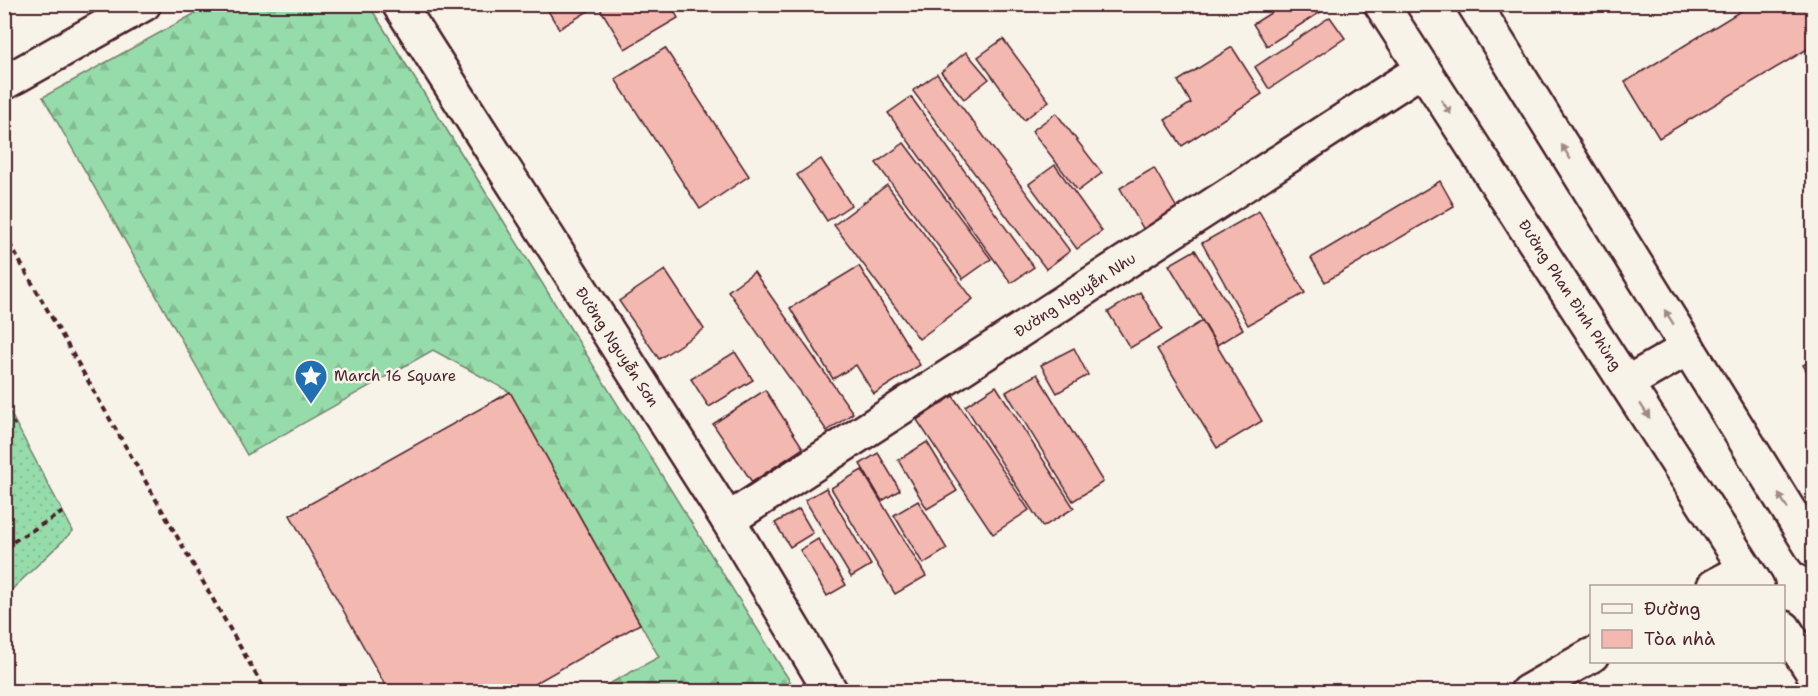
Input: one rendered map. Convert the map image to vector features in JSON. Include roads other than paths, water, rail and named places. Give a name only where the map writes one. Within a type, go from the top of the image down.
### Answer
[{"type":"street","points":[[4,83],[144,4]]},
{"type":"street","name":"Đường Nguyễn Sơn","points":[[399,4],[728,520],[831,692]]},
{"type":"street","name":"Đường Phan Đình Phùng","points":[[1381,4],[1421,70],[1752,578]]},
{"type":"street","points":[[1474,4],[1814,551]]},
{"type":"street","name":"Đường Nguyễn Nhu","points":[[728,520],[1421,70]]},
{"type":"street","points":[[1627,383],[1688,348]]},
{"type":"street","points":[[1719,585],[1752,578]]},
{"type":"street","points":[[1785,630],[1814,674]]},
{"type":"street","points":[[1527,692],[1590,656]]},
{"type":"place","name":"March 16 Square","points":[[311,405]]}]
